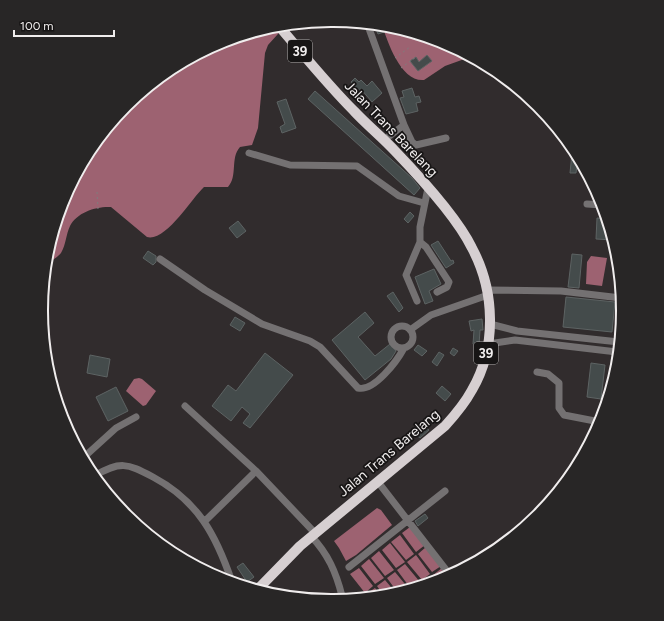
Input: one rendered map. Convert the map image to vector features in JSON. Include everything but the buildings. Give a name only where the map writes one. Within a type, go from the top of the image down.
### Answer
[{"type":"highway","name":"Jalan Trans Barelang","points":[[262,585],[286,558],[428,442],[461,408],[478,378],[488,344],[490,324],[487,292],[472,248],[457,224],[428,188],[384,140],[354,112],[283,31]]},
{"type":"street","points":[[369,29],[404,125],[411,140],[416,145],[446,138]]},
{"type":"street","points":[[384,140],[404,125]]},
{"type":"street","points":[[249,153],[290,165],[357,166],[399,196],[424,203]]},
{"type":"street","points":[[417,300],[406,275],[420,242],[420,227],[428,188]]},
{"type":"street","points":[[587,204],[595,205]]},
{"type":"street","points":[[420,242],[426,247],[448,282],[447,287],[438,292]]},
{"type":"street","points":[[160,259],[193,282],[256,321],[310,340],[320,348],[358,388],[366,388],[384,374],[394,363],[404,348],[412,341],[410,330],[404,326],[397,327],[391,334],[393,344],[404,348]]},
{"type":"street","points":[[410,330],[431,315],[487,292],[561,291],[615,297]]},
{"type":"street","points":[[490,324],[517,331],[613,346]]},
{"type":"street","points":[[515,340],[517,331]]},
{"type":"street","points":[[488,344],[515,340],[613,347]]},
{"type":"street","points":[[538,372],[548,374],[559,383],[558,408],[564,415],[593,421]]},
{"type":"street","points":[[185,406],[256,471],[313,535],[330,560],[341,594]]},
{"type":"street","points":[[87,454],[116,428],[136,417]]},
{"type":"street","points":[[100,473],[115,465],[121,464],[137,468],[170,486],[188,501],[205,521],[216,541],[229,574]]},
{"type":"street","points":[[205,521],[256,471]]},
{"type":"street","points":[[378,482],[446,570]]},
{"type":"street","points":[[349,567],[445,491]]},
{"type":"path","points":[[395,58],[410,47]]},
{"type":"path","points":[[401,68],[416,57]]},
{"type":"path","points":[[97,192],[98,208]]},
{"type":"shaded area","points":[[280,31],[268,45],[265,53],[258,128],[252,145],[240,147],[237,151],[234,162],[233,178],[228,187],[204,187],[170,227],[154,237],[147,237],[111,207],[88,211],[73,221],[64,247],[53,260],[64,219],[70,202],[86,169],[107,138],[132,110],[159,86],[190,65],[207,56],[241,42]]},
{"type":"shaded area","points":[[384,32],[423,42],[463,59],[445,66],[424,80],[416,79],[402,68]]},
{"type":"shaded area","points":[[591,256],[607,258],[602,286],[586,284],[587,262]]},
{"type":"shaded area","points":[[139,378],[156,391],[146,405],[143,406],[126,391],[134,379]]},
{"type":"shaded area","points":[[377,508],[381,510],[392,525],[356,555],[346,561],[334,541]]},
{"type":"shaded area","points":[[410,527],[425,545],[416,552],[402,533]]},
{"type":"shaded area","points":[[400,535],[414,554],[406,560],[391,542]]},
{"type":"shaded area","points":[[390,543],[405,562],[396,568],[382,550]]},
{"type":"shaded area","points":[[426,547],[441,566],[432,572],[418,554]]},
{"type":"shaded area","points":[[379,551],[394,570],[385,576],[371,558]]},
{"type":"shaded area","points":[[416,555],[430,574],[422,579],[407,562]]},
{"type":"shaded area","points":[[369,559],[384,578],[375,584],[361,566]]},
{"type":"shaded area","points":[[405,564],[419,580],[407,583],[397,570]]},
{"type":"shaded area","points":[[359,568],[373,586],[364,592],[350,574]]},
{"type":"shaded area","points":[[442,568],[444,570],[440,572],[433,575]]},
{"type":"shaded area","points":[[395,572],[405,584],[394,587],[387,578]]},
{"type":"shaded area","points":[[385,580],[392,588],[380,590],[377,586]]},
{"type":"shaded area","points":[[375,588],[377,591],[369,592]]}]
